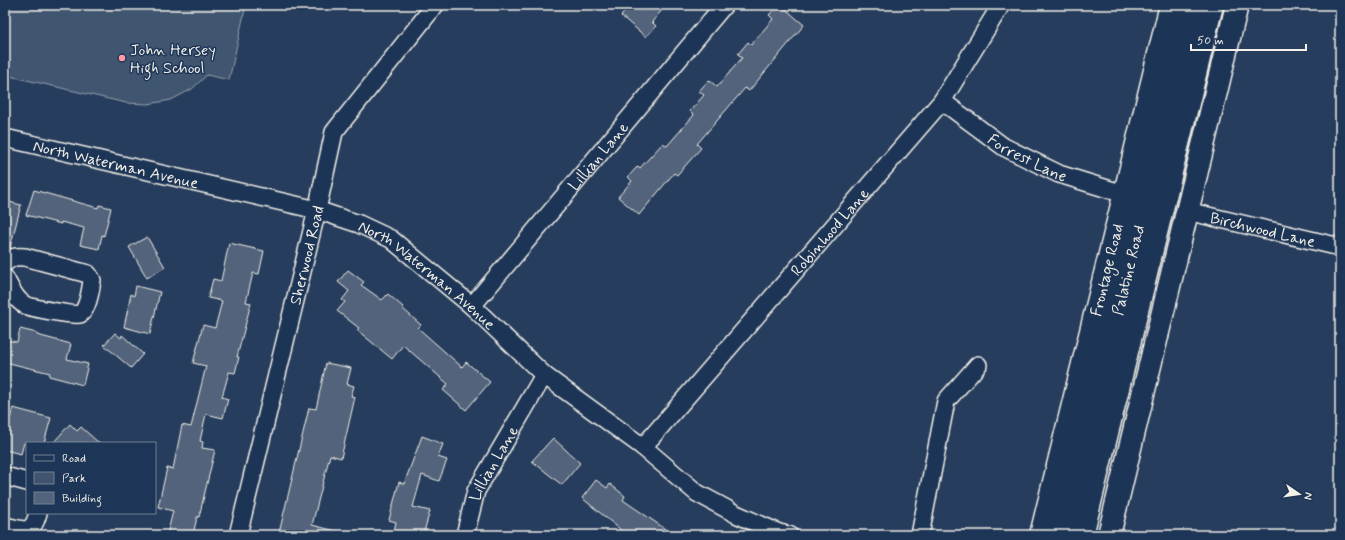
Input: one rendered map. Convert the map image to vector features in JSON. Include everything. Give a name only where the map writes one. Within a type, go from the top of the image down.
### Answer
[{"type":"main road","name":"Frontage Road","points":[[1041,535],[1171,5]]},
{"type":"main road","name":"Palatine Road","points":[[1062,535],[1193,5]]},
{"type":"main road","name":"Palatine Road","points":[[1082,535],[1212,5]]},
{"type":"main road","points":[[1109,535],[1237,5]]},
{"type":"street","name":"Sherwood Road","points":[[238,535],[317,210],[334,132],[435,5]]},
{"type":"street","name":"Lillian Lane","points":[[472,306],[724,5]]},
{"type":"street","name":"Robinhood Lane","points":[[643,447],[942,101],[1001,5]]},
{"type":"street","name":"Forrest Lane","points":[[942,101],[1004,147],[1059,174],[1124,194]]},
{"type":"street","name":"North Waterman Avenue","points":[[5,138],[317,210],[359,224],[391,239],[472,306],[544,375],[643,447],[697,493],[736,514],[779,533],[789,535]]},
{"type":"street","name":"Birchwood Lane","points":[[1187,211],[1340,247]]},
{"type":"street","points":[[5,263],[10,258],[16,256],[25,257],[88,274],[92,280],[86,308],[80,314],[72,315],[25,305],[18,298],[5,278]]},
{"type":"street","points":[[920,535],[946,401],[978,365]]},
{"type":"street","name":"Lillian Lane","points":[[465,535],[476,491],[544,375]]},
{"type":"street","points":[[5,476],[26,482]]},
{"type":"street","points":[[5,526],[24,530],[31,529],[35,524],[38,514]]},
{"type":"green space","name":"John Hersey High School","points":[[5,5],[246,5],[229,80],[207,75],[192,89],[171,100],[148,104],[126,103],[5,75]]},
{"type":"building","points":[[631,5],[666,5],[652,22],[656,26],[646,37],[621,16]]},
{"type":"building","points":[[778,5],[781,5],[804,25],[749,91],[745,88],[697,144],[701,148],[677,175],[674,173],[639,215],[618,197],[632,181],[628,177],[638,166],[640,168],[663,143],[667,146],[694,115],[690,111],[704,95],[699,91],[709,80],[717,87],[742,58],[738,54],[748,42],[751,45],[773,19],[769,15]]},
{"type":"building","points":[[34,190],[98,208],[99,205],[111,208],[99,249],[80,245],[84,228],[26,215]]},
{"type":"building","points":[[5,201],[21,205],[10,248],[6,250],[5,250]]},
{"type":"building","points":[[147,237],[165,267],[147,278],[129,247]]},
{"type":"building","points":[[229,243],[264,251],[259,274],[253,273],[246,302],[251,303],[237,357],[239,357],[235,373],[229,372],[222,397],[228,399],[223,418],[206,414],[200,441],[203,442],[202,448],[215,450],[199,517],[197,517],[193,535],[167,535],[173,511],[158,507],[167,468],[173,469],[182,425],[191,427],[206,366],[193,363],[203,325],[215,328],[222,301],[208,298],[213,279],[221,281]]},
{"type":"building","points":[[348,270],[364,282],[361,285],[382,300],[388,294],[421,325],[418,328],[462,367],[466,362],[490,382],[466,410],[443,390],[448,384],[403,345],[392,359],[357,330],[359,328],[337,311],[345,302],[342,300],[349,291],[338,282]]},
{"type":"building","points":[[136,286],[160,292],[150,334],[124,327],[131,294],[134,296]]},
{"type":"building","points":[[20,329],[71,344],[67,359],[88,364],[83,385],[49,376],[50,373],[5,362],[5,340],[17,342]]},
{"type":"building","points":[[115,333],[121,338],[122,335],[143,354],[131,368],[104,345]]},
{"type":"building","points":[[326,363],[351,368],[347,384],[354,386],[351,396],[355,397],[341,458],[330,455],[312,525],[336,531],[336,535],[285,535],[279,533],[309,408],[316,409]]},
{"type":"building","points":[[13,408],[51,418],[44,442],[24,443],[21,454],[5,450],[5,429],[7,429]]},
{"type":"building","points":[[70,424],[77,431],[81,427],[98,442],[54,442]]},
{"type":"building","points":[[422,436],[443,444],[438,457],[447,460],[439,481],[422,475],[413,507],[430,511],[423,535],[393,535],[396,522],[389,520],[399,482],[404,484]]},
{"type":"building","points":[[553,438],[580,463],[562,485],[532,461]]},
{"type":"building","points":[[596,480],[607,488],[610,484],[625,496],[623,500],[674,535],[627,535],[582,498]]},
{"type":"place","name":"John Hersey High School","points":[[122,58]]}]
